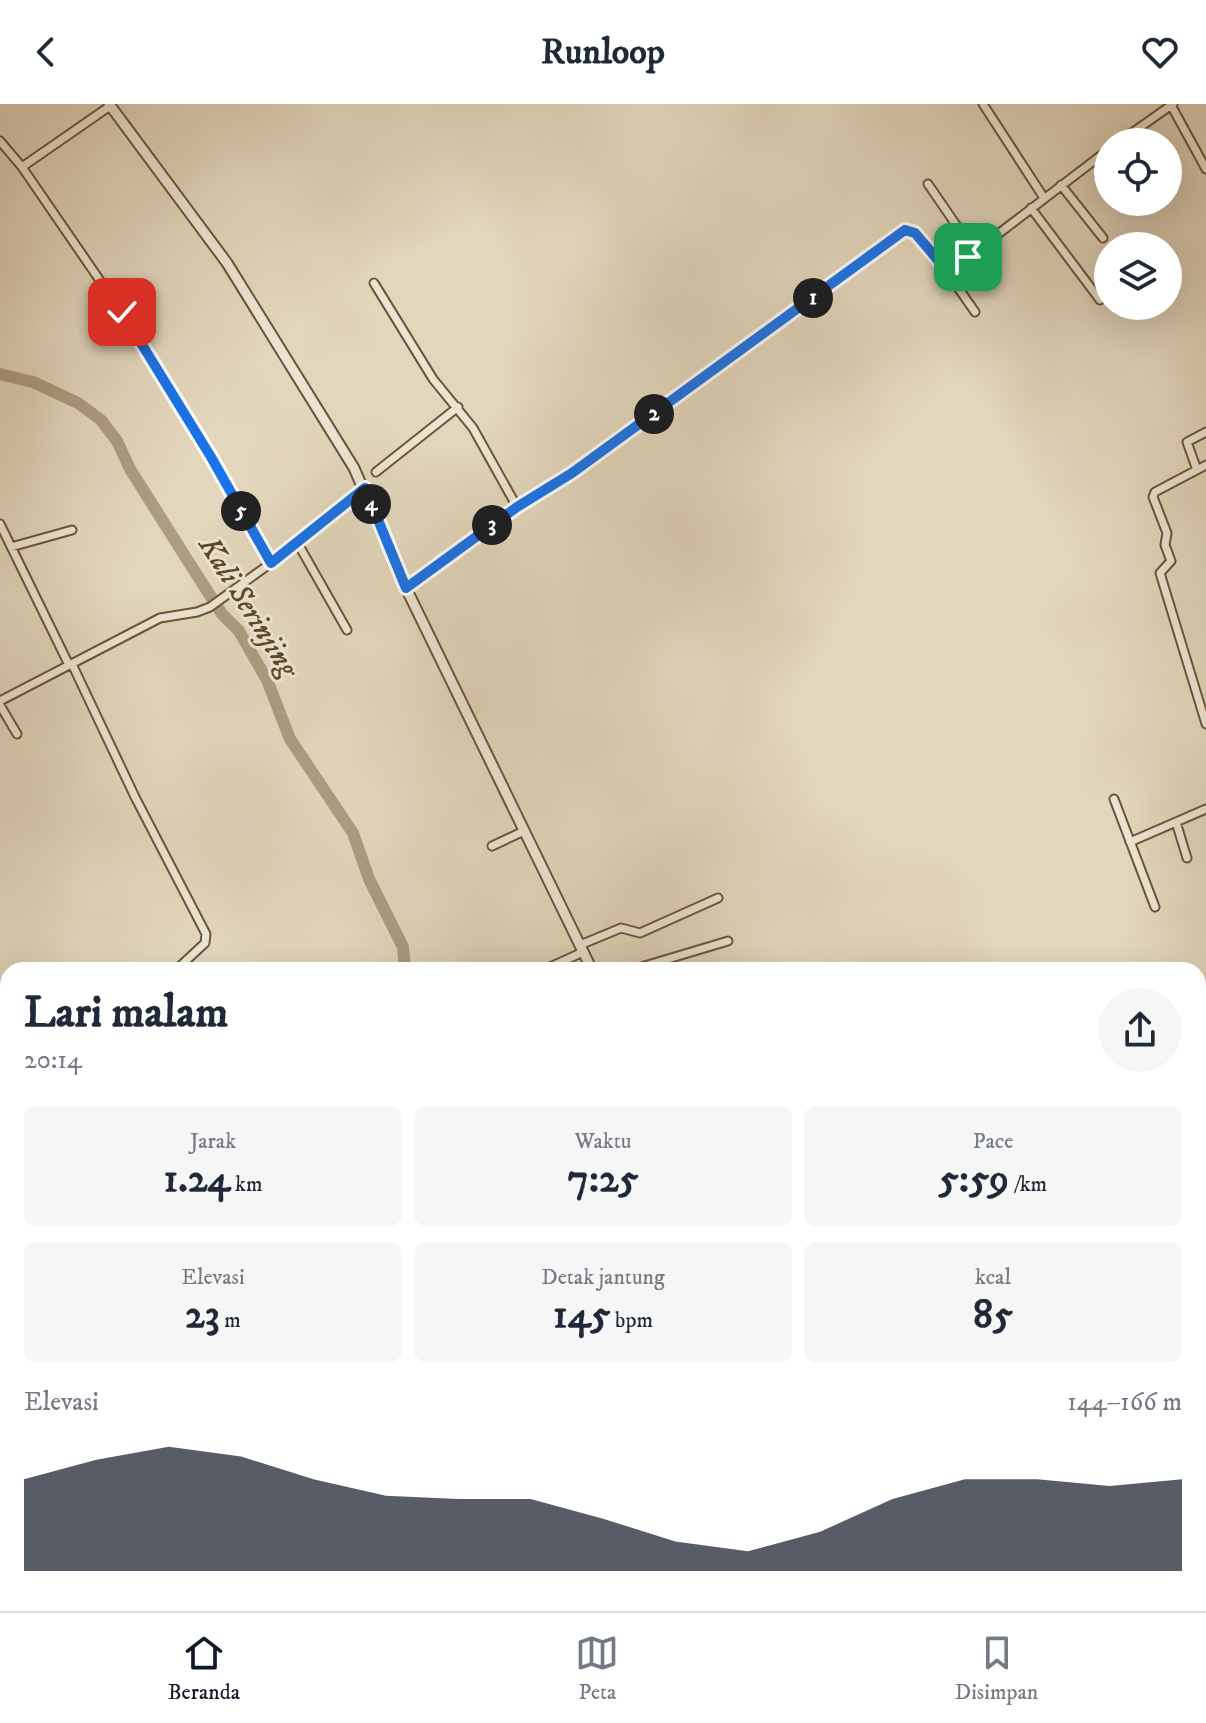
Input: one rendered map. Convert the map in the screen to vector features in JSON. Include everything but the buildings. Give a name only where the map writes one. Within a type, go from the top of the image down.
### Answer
[{"type":"street","points":[[983,104],[1044,198]]},
{"type":"street","points":[[22,167],[110,105],[198,222],[254,303],[365,488],[406,588],[588,962]]},
{"type":"street","points":[[1138,128],[1169,105],[1206,169]]},
{"type":"street","points":[[0,141],[22,167],[138,336],[271,563]]},
{"type":"street","points":[[943,266],[958,263],[1094,161]]},
{"type":"street","points":[[928,184],[974,251]]},
{"type":"street","points":[[1061,185],[1098,232]]},
{"type":"street","points":[[1031,208],[1094,292]]},
{"type":"street","points":[[406,588],[517,507],[572,473],[905,230],[915,233],[975,312]]},
{"type":"street","points":[[374,283],[433,379],[473,428],[517,507]]},
{"type":"street","points":[[376,472],[458,407]]},
{"type":"street","points":[[1197,470],[1187,442],[1206,432]]},
{"type":"street","points":[[1206,465],[1155,492],[1153,497],[1167,533],[1165,545],[1171,563],[1160,573],[1206,724]]},
{"type":"street","points":[[17,734],[0,703],[160,618],[210,607],[365,488]]},
{"type":"street","points":[[0,524],[206,934],[205,943],[185,962]]},
{"type":"street","points":[[11,547],[72,530]]},
{"type":"street","points":[[297,542],[347,630]]},
{"type":"street","points":[[1114,799],[1155,907]]},
{"type":"street","points":[[1130,842],[1206,809]]},
{"type":"street","points":[[1176,822],[1187,858]]},
{"type":"street","points":[[492,846],[524,831]]},
{"type":"street","points":[[558,962],[621,928],[640,933],[718,898]]},
{"type":"street","points":[[658,962],[728,941]]},
{"type":"waterway","name":"Kali Serinjing","points":[[0,374],[33,382],[78,403],[101,420],[117,441],[130,469],[222,614],[239,631],[267,680],[290,739],[353,833],[369,879],[403,947],[404,962]]},
{"type":"route","points":[[122,312],[211,457],[271,563],[365,488],[406,588],[517,507],[572,473],[905,230],[915,233],[943,266],[968,257]]}]
